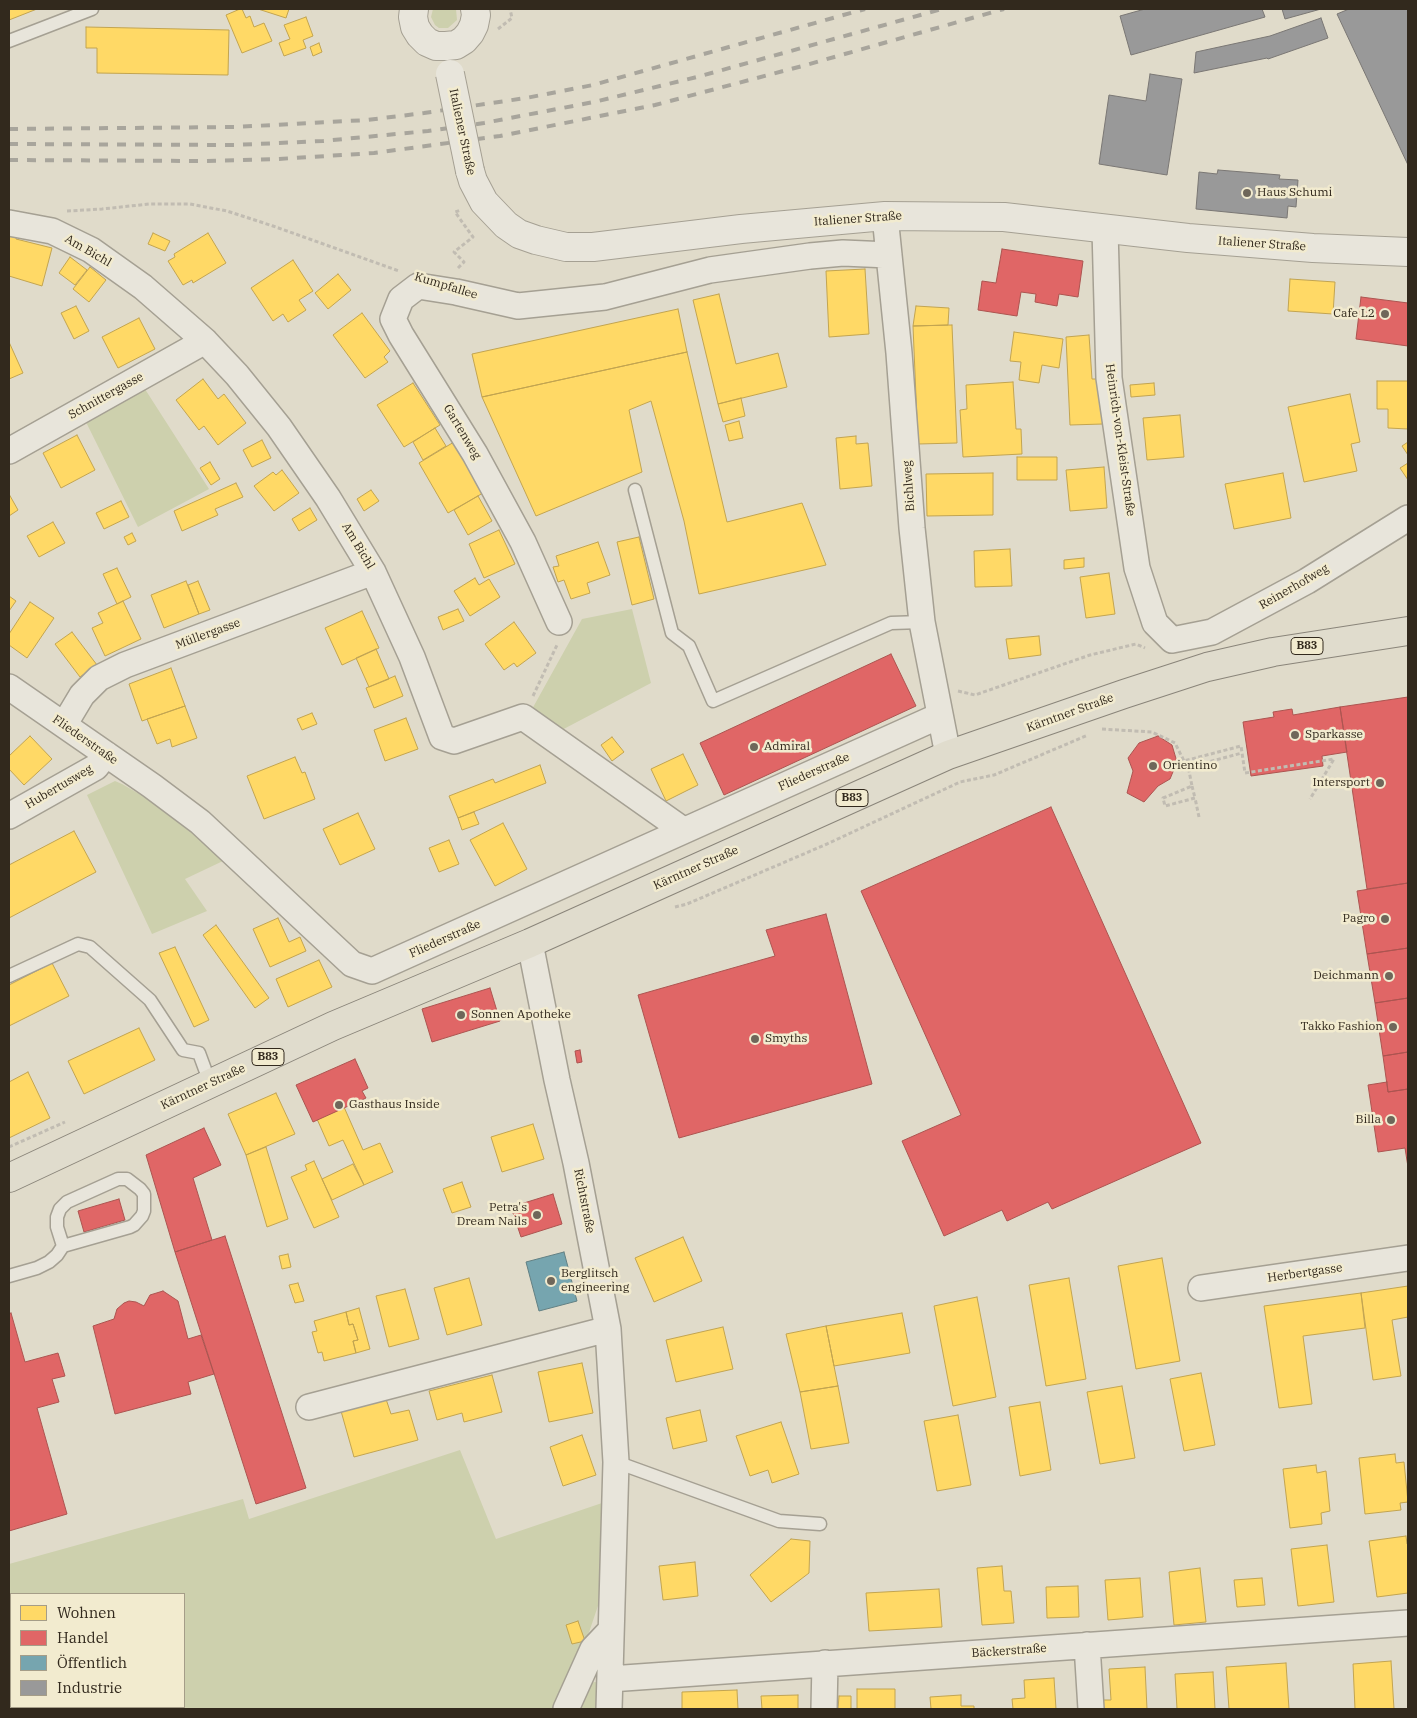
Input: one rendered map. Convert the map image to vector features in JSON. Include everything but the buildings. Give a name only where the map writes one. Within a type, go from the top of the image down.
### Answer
[{"type":"main road","name":"Kärntner Straße","points":[[9,1178],[333,1026],[530,943],[948,755],[1207,667],[1273,652],[1408,631]]},
{"type":"street","points":[[414,9],[415,27],[427,42],[436,46],[456,45],[464,40],[474,25],[475,9]]},
{"type":"street","name":"Italiener Straße","points":[[446,46],[470,171],[484,202],[506,225],[519,234],[566,247],[593,247],[741,229],[885,216],[1004,217],[1105,229],[1284,246],[1408,252]]},
{"type":"street","name":"Bichlweg","points":[[885,216],[922,622],[948,755]]},
{"type":"street","name":"Am Bichl","points":[[9,223],[52,231],[91,250],[144,287],[237,375],[279,427],[328,498],[374,572],[412,658],[442,736],[454,741],[523,716]]},
{"type":"street","name":"Heinrich-von-Kleist-Straße","points":[[1105,229],[1109,378],[1137,568],[1155,623],[1172,640]]},
{"type":"street","name":"Kumpfallee","points":[[457,280],[518,306],[605,297],[710,270],[810,256],[843,253],[889,255]]},
{"type":"street","name":"Gartenweg","points":[[457,280],[418,286],[401,299],[393,319],[476,454],[523,542],[560,622]]},
{"type":"street","name":"Schnittergasse","points":[[9,451],[204,342]]},
{"type":"street","name":"Reinerhofweg","points":[[1172,640],[1212,632],[1307,582],[1408,518]]},
{"type":"street","name":"Müllergasse","points":[[64,725],[82,695],[99,678],[125,665],[374,572]]},
{"type":"street","name":"Fliederstraße","points":[[9,687],[200,822],[352,964],[372,970],[940,716]]},
{"type":"street","points":[[523,716],[682,830]]},
{"type":"street","name":"Hubertusweg","points":[[9,816],[96,767],[106,754]]},
{"type":"street","name":"Richtstraße","points":[[530,943],[557,1080],[576,1163],[608,1329],[616,1462],[609,1709]]},
{"type":"street","name":"Herbertgasse","points":[[1201,1288],[1408,1258]]},
{"type":"street","points":[[310,1407],[608,1329]]},
{"type":"street","name":"Bäckerstraße","points":[[610,1679],[1408,1623]]},
{"type":"street","points":[[566,1709],[593,1649],[611,1630]]},
{"type":"street","points":[[1087,1645],[1091,1709]]},
{"type":"street","points":[[824,1709],[825,1664]]},
{"type":"lane","points":[[9,41],[92,9]]},
{"type":"lane","points":[[635,490],[672,633],[689,646],[713,701],[891,623],[922,622]]},
{"type":"lane","points":[[9,976],[78,944],[90,947],[150,1000],[183,1050],[199,1054],[210,1083]]},
{"type":"lane","points":[[9,1276],[37,1268],[49,1262],[58,1256],[64,1246],[134,1225],[144,1211],[144,1194],[127,1179],[118,1179],[67,1202],[60,1209],[57,1216],[57,1228],[64,1246]]},
{"type":"lane","points":[[616,1462],[779,1521],[820,1524]]},
{"type":"path","name":"Kumpfallee","points":[[64,211],[149,204],[190,204],[227,212],[273,226],[401,272]]},
{"type":"path","points":[[455,212],[473,237],[454,252],[464,262],[457,280]]},
{"type":"path","points":[[523,716],[559,642],[560,622]]},
{"type":"path","points":[[1102,729],[1152,732],[1176,743],[1184,762],[1241,746],[1245,773],[1334,759],[1310,799]]},
{"type":"path","points":[[669,908],[687,904],[827,844],[960,782],[994,775],[1087,735]]},
{"type":"path","points":[[1199,817],[1189,771],[1193,766],[1242,753]]},
{"type":"path","points":[[1192,786],[1163,798],[1165,806],[1195,798]]},
{"type":"green space","points":[[433,9],[456,9],[457,20],[448,28],[439,28],[431,17]]},
{"type":"green space","points":[[143,386],[209,489],[138,527],[84,418]]},
{"type":"green space","points":[[632,609],[651,683],[558,732],[531,711],[582,619]]},
{"type":"green space","points":[[115,781],[153,802],[182,824],[223,861],[185,879],[207,911],[152,934],[87,795]]},
{"type":"green space","points":[[460,1450],[496,1539],[602,1503],[603,1591],[581,1656],[557,1709],[9,1709],[9,1564],[243,1499],[249,1519]]},
{"type":"green space","points":[[596,1682],[596,1709],[572,1709],[584,1683]]},
{"type":"railway","points":[[9,129],[235,127],[367,120],[424,113],[526,98],[593,85],[865,9]]},
{"type":"railway","points":[[9,144],[234,145],[323,141],[428,131],[484,123],[594,102],[697,77],[942,9]]},
{"type":"railway","points":[[9,160],[204,161],[278,159],[374,153],[500,136],[655,105],[1004,9]]},
{"type":"place","name":"Haus Schumi","points":[[1247,193]]},
{"type":"place","name":"Cafe L2","points":[[1385,314]]},
{"type":"place","name":"Sparkasse","points":[[1295,735]]},
{"type":"place","name":"Admiral","points":[[754,747]]},
{"type":"place","name":"Orientino","points":[[1153,766]]},
{"type":"place","name":"Intersport","points":[[1380,783]]},
{"type":"place","name":"Pagro","points":[[1385,919]]},
{"type":"place","name":"Deichmann","points":[[1389,976]]},
{"type":"place","name":"Sonnen Apotheke","points":[[461,1015]]},
{"type":"place","name":"Takko Fashion","points":[[1393,1027]]},
{"type":"place","name":"Smyths","points":[[755,1039]]},
{"type":"place","name":"Gasthaus Inside","points":[[339,1105]]},
{"type":"place","name":"Billa","points":[[1391,1120]]},
{"type":"place","name":"Petra's Dream Nails","points":[[537,1215]]},
{"type":"place","name":"Berglitsch engineering","points":[[551,1281]]}]
